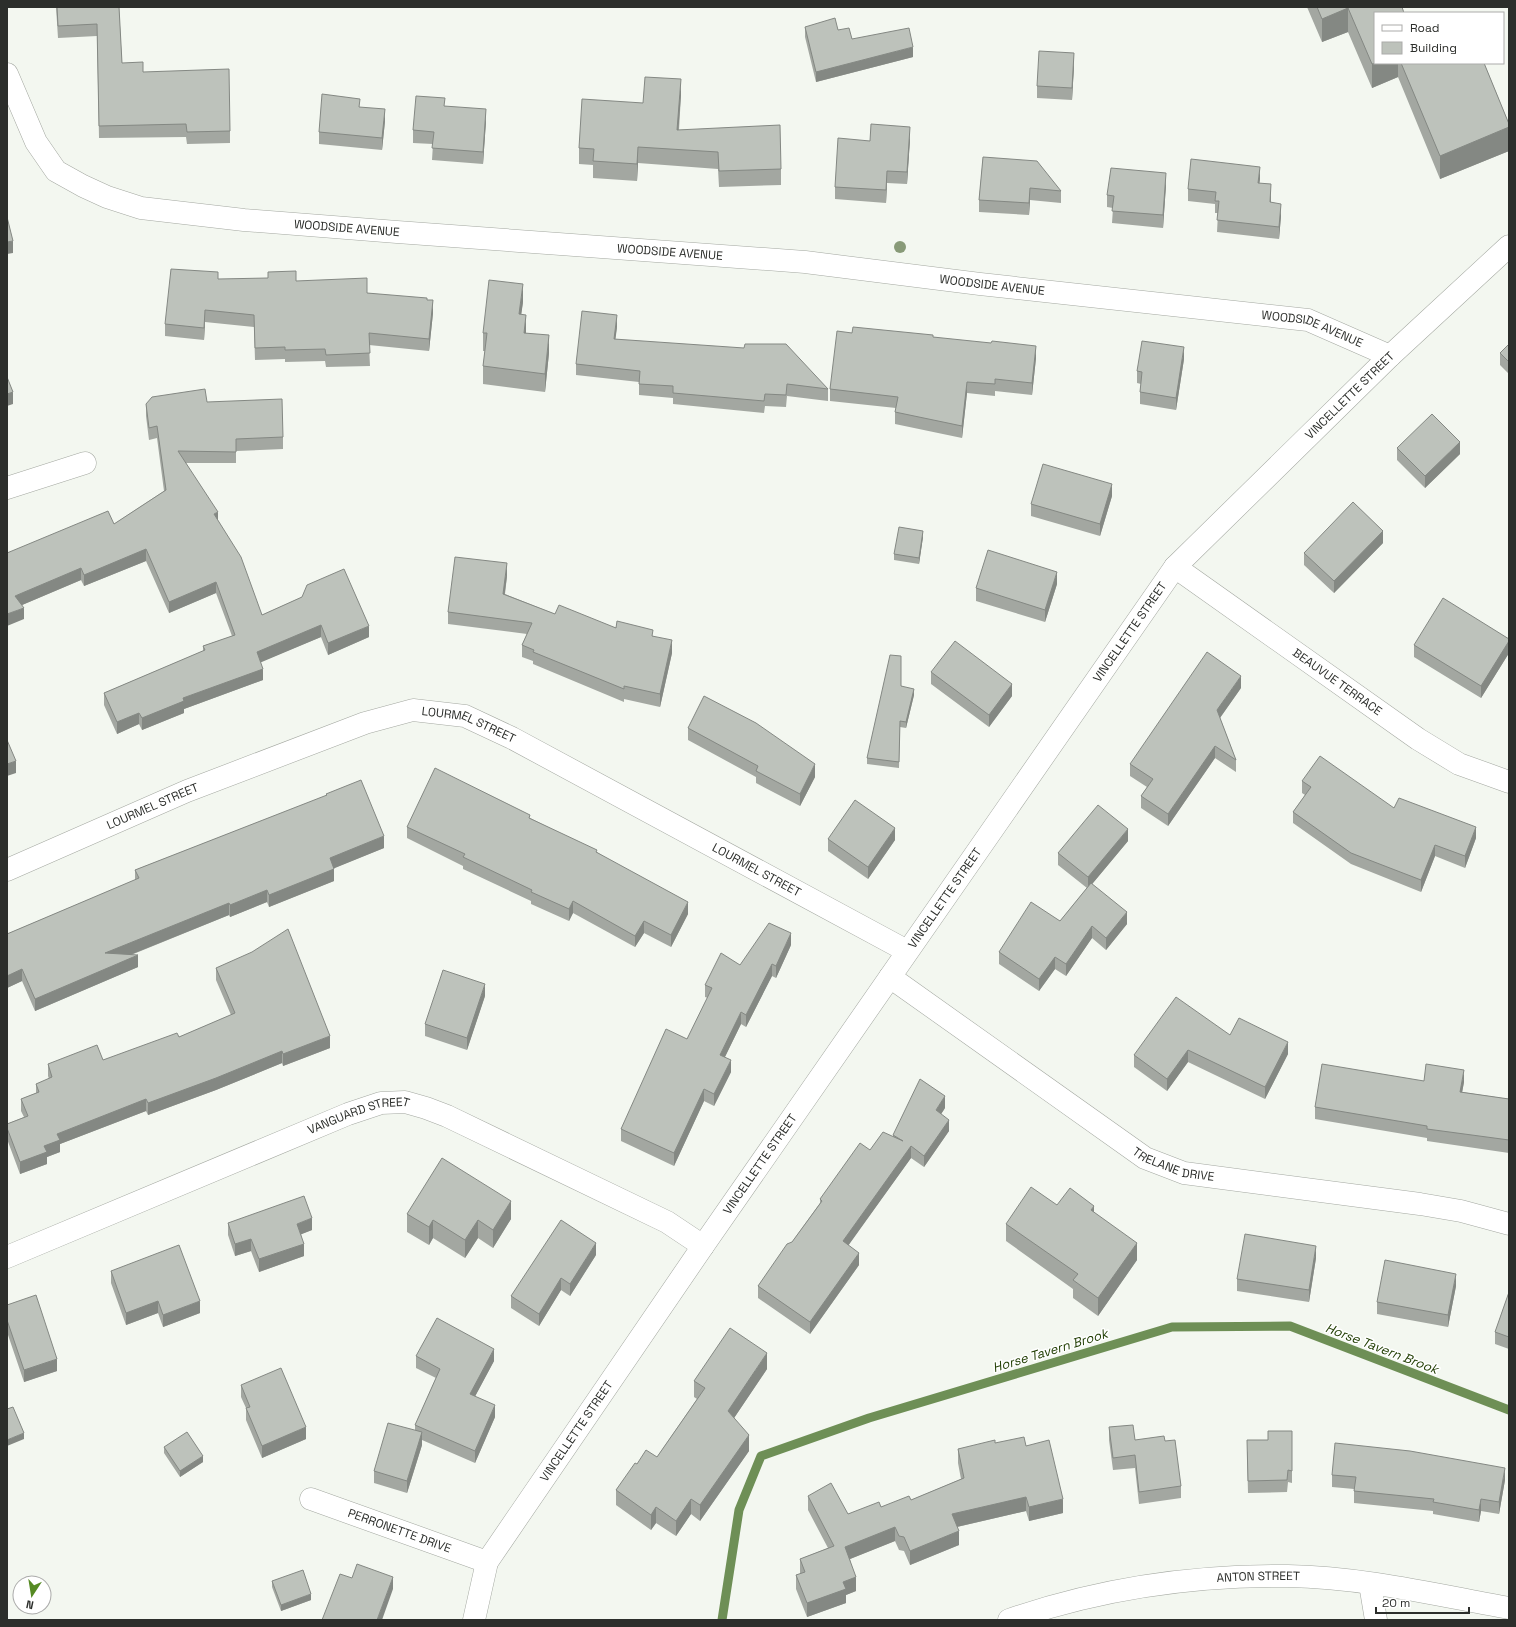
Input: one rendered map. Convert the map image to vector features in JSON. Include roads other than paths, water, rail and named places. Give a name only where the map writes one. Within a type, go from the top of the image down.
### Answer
[{"type":"street","name":"WOODSIDE AVENUE","points":[[7,74],[36,142],[56,171],[107,197],[141,208],[244,220],[805,262],[980,284],[1308,320],[1390,356]]},
{"type":"street","name":"VINCELLETTE STREET","points":[[474,1620],[487,1562],[703,1246],[1175,567],[1390,356],[1509,246]]},
{"type":"street","points":[[7,488],[85,462]]},
{"type":"street","name":"BEAUVUE TERRACE","points":[[1175,567],[1418,739],[1460,764],[1509,782]]},
{"type":"street","name":"LOURMEL STREET","points":[[7,870],[187,791],[366,722],[413,710],[465,716],[479,722],[907,951]]},
{"type":"street","name":"TRELANE DRIVE","points":[[890,977],[1145,1158],[1184,1173],[1420,1204],[1460,1211],[1509,1224]]},
{"type":"street","name":"VANGUARD STREET","points":[[7,1256],[348,1114],[381,1103],[404,1102],[447,1116],[667,1222],[703,1246]]},
{"type":"street","name":"PERRONETTE DRIVE","points":[[311,1499],[487,1562]]},
{"type":"street","name":"ANTON STREET","points":[[1009,1620],[1115,1591],[1216,1578],[1289,1576],[1370,1584],[1509,1608]]},
{"type":"street","points":[[1370,1584],[1376,1620]]},
{"type":"waterway","name":"Horse Tavern Brook","points":[[722,1620],[739,1510],[761,1456],[869,1418],[1172,1327],[1290,1326],[1509,1410]]}]
